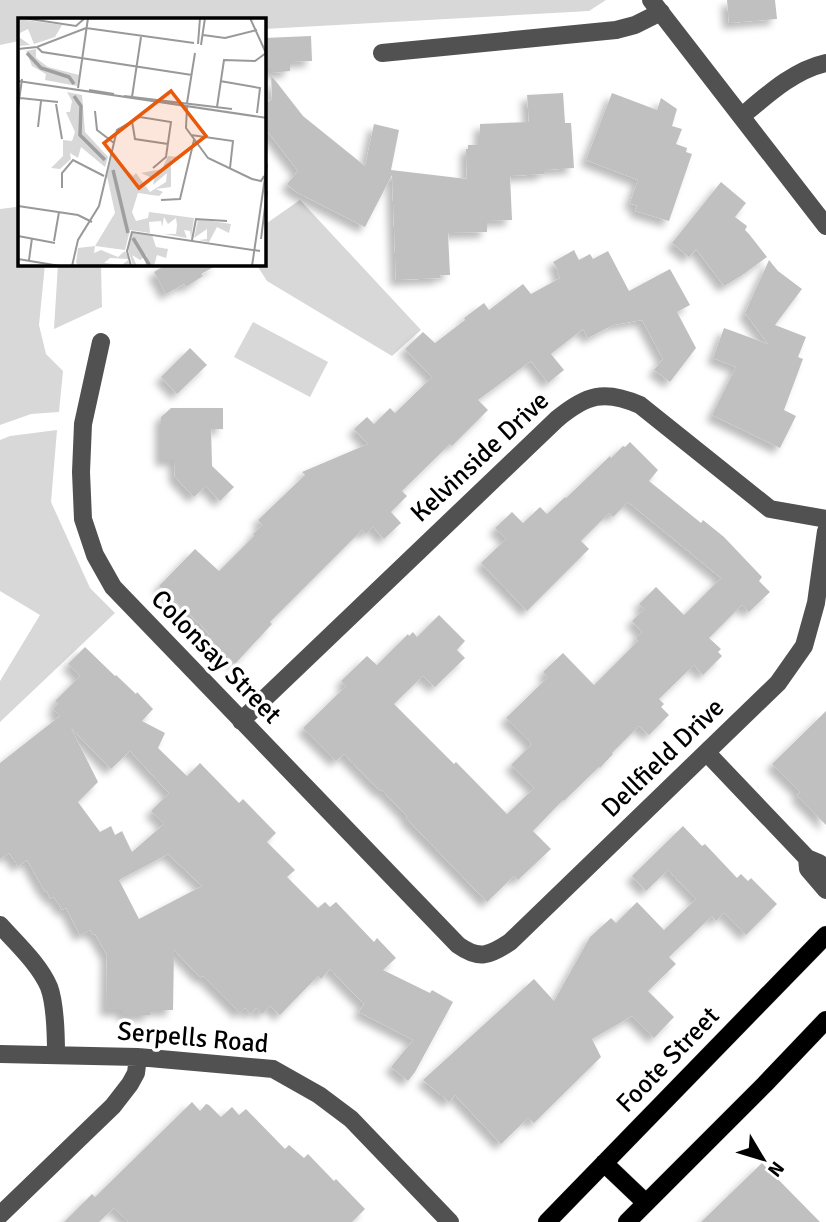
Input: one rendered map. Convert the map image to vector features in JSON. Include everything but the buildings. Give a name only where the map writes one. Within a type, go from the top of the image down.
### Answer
[{"type":"main road","name":"Foote Street","points":[[547,1222],[826,935]]},
{"type":"main road","points":[[627,1222],[826,1020]]},
{"type":"main road","points":[[604,1163],[646,1203]]},
{"type":"street","points":[[382,53],[616,30],[635,25],[656,6],[826,226]]},
{"type":"street","points":[[742,116],[795,76],[813,66],[826,63]]},
{"type":"street","name":"Colonsay Street","points":[[101,342],[83,424],[83,519],[95,555],[113,587],[458,945]]},
{"type":"street","name":"Kelvinside Drive","points":[[241,721],[557,419],[574,405],[594,396],[612,396],[640,405],[770,509],[826,519]]},
{"type":"street","name":"Dellfield Drive","points":[[458,945],[470,953],[484,956],[510,942],[778,683],[804,646],[816,603],[826,531]]},
{"type":"street","points":[[707,753],[807,859],[826,868]]},
{"type":"street","points":[[807,859],[808,869],[826,890]]},
{"type":"street","points":[[0,925],[30,957],[49,988],[56,1055]]},
{"type":"street","name":"Serpells Road","points":[[0,1054],[138,1057],[274,1069],[319,1095],[351,1119],[450,1222]]},
{"type":"street","points":[[0,1215],[113,1106],[136,1073],[138,1057]]},
{"type":"shaded area","points":[[0,0],[606,0],[589,11],[266,29],[266,18],[18,18],[18,41],[0,45]]},
{"type":"shaded area","points":[[300,200],[421,330],[392,356],[267,281],[257,266],[266,266],[266,224]]},
{"type":"shaded area","points":[[18,204],[18,266],[45,266],[39,325],[46,354],[63,371],[59,412],[31,414],[0,425],[0,209]]},
{"type":"shaded area","points":[[58,266],[101,266],[102,307],[54,329]]},
{"type":"shaded area","points":[[253,322],[328,362],[310,397],[234,357]]},
{"type":"shaded area","points":[[57,430],[51,502],[90,588],[115,613],[0,722],[0,681],[40,615],[0,591],[0,440],[10,436]]}]
